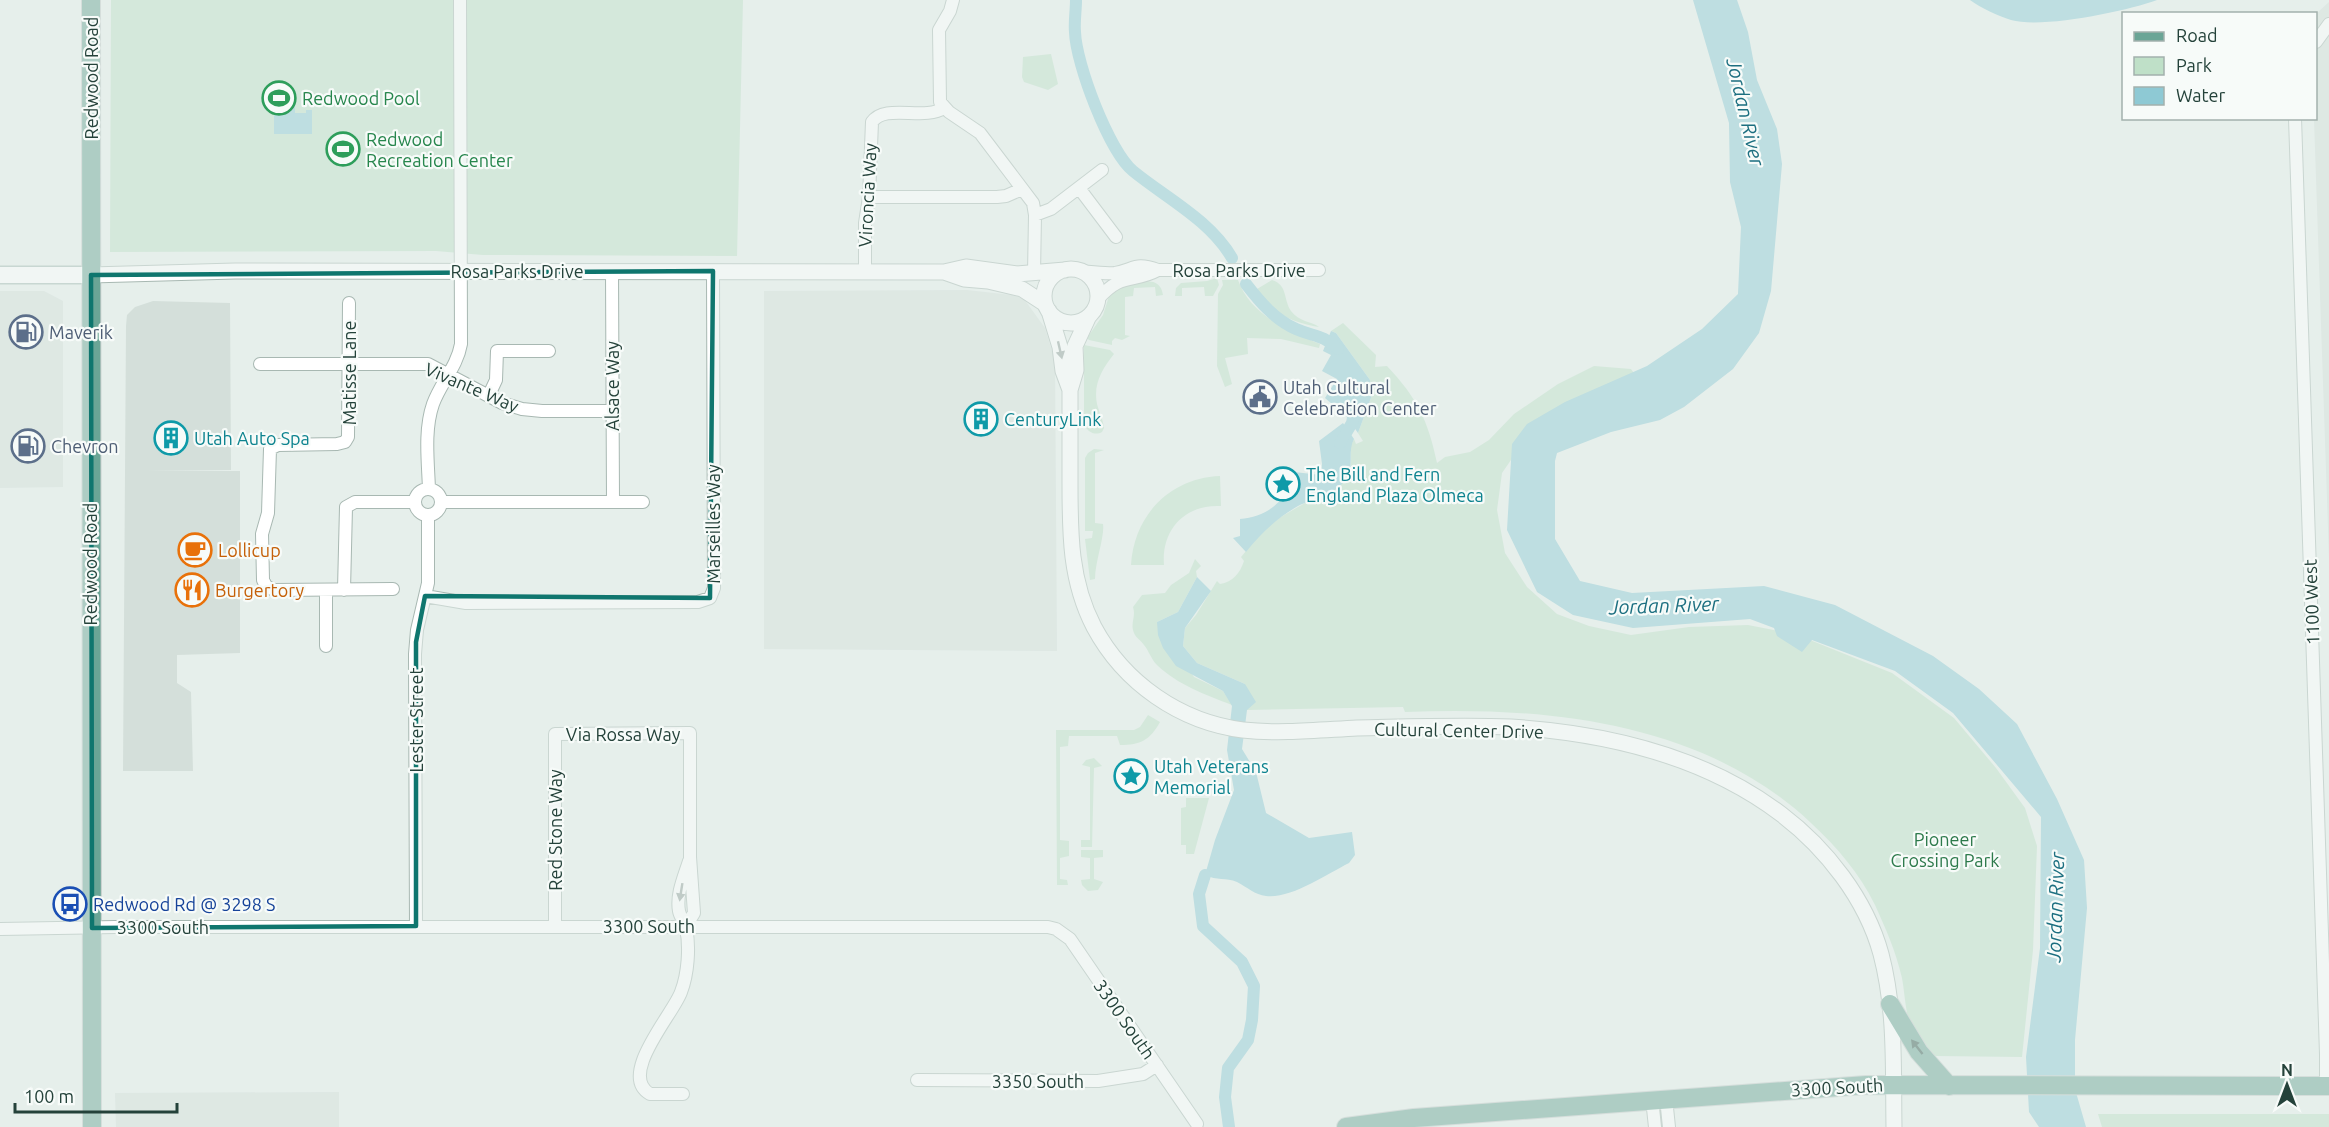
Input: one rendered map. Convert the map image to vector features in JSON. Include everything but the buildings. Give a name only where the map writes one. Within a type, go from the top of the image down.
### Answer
[{"type":"main road","name":"Redwood Road","points":[[91,0],[92,1127]]},
{"type":"main road","points":[[0,275],[91,275]]},
{"type":"main road","points":[[1890,1004],[1919,1052],[1949,1086]]},
{"type":"main road","name":"3300 South","points":[[1347,1127],[1414,1118],[1801,1088],[1894,1085],[2327,1086]]},
{"type":"street","points":[[429,489],[430,412],[437,394],[456,361],[460,344],[460,0]]},
{"type":"street","points":[[953,0],[939,33],[940,99],[944,108],[980,133],[1033,204],[1035,215],[1034,274]]},
{"type":"street","points":[[2317,41],[2329,24]]},
{"type":"street","name":"Vironcia Way","points":[[865,272],[865,223],[869,197],[871,127],[875,118],[885,114],[931,114],[944,108]]},
{"type":"street","name":"1100 West","points":[[2295,120],[2324,804],[2327,1086]]},
{"type":"street","points":[[1035,215],[1051,209],[1102,170]]},
{"type":"street","points":[[1079,188],[1116,237]]},
{"type":"street","points":[[869,197],[997,197],[1022,189]]},
{"type":"street","name":"Rosa Parks Drive","points":[[91,275],[235,271],[944,272],[966,267],[1011,274],[1034,274],[1072,270],[1108,273],[1146,265],[1158,270],[1319,270]]},
{"type":"street","points":[[1072,270],[1086,274],[1096,285],[1098,299],[1093,313],[1088,318],[1066,323],[1047,307],[1045,290],[1048,283],[1058,273],[1072,270]]},
{"type":"street","name":"Rosa Parks Drive","points":[[1098,299],[1119,281],[1146,276],[1158,270]]},
{"type":"street","name":"Alsace Way","points":[[612,271],[612,502]]},
{"type":"street","name":"Marseilles Way","points":[[425,596],[466,603],[699,602],[710,598],[714,588],[713,271]]},
{"type":"street","name":"Rosa Parks Drive","points":[[944,272],[964,279],[988,281],[1022,289],[1047,307]]},
{"type":"street","name":"Matisse Lane","points":[[326,590],[278,590],[266,586],[262,576],[262,534],[268,513],[268,452],[272,447],[278,445],[337,444],[347,440],[349,432],[349,303]]},
{"type":"street","name":"Cultural Center Drive","points":[[1047,307],[1060,347],[1063,371],[1070,390]]},
{"type":"street","name":"Cultural Center Drive","points":[[1088,318],[1075,346],[1076,369],[1070,390],[1072,562],[1081,596],[1092,624],[1118,662],[1142,686],[1183,712],[1237,729],[1282,731],[1424,726],[1513,728],[1572,733],[1648,748],[1693,764],[1733,783],[1769,805],[1795,826],[1826,857],[1854,894],[1873,930],[1886,976],[1893,1029],[1894,1127]]},
{"type":"street","points":[[489,395],[496,380],[497,351],[549,351]]},
{"type":"street","name":"Vivante Way","points":[[260,364],[423,364],[432,366],[502,403],[532,411],[612,411]]},
{"type":"street","points":[[429,489],[436,491],[441,502],[439,509],[428,515],[420,513],[415,502],[418,494],[429,489]]},
{"type":"street","points":[[344,590],[345,513],[348,505],[355,502],[415,502]]},
{"type":"street","points":[[441,502],[643,502]]},
{"type":"street","name":"Lester Street","points":[[416,926],[415,654],[417,630],[429,570],[428,515]]},
{"type":"street","points":[[326,646],[326,590],[393,590]]},
{"type":"street","name":"Via Rossa Way","points":[[555,734],[690,733],[690,857],[679,893],[679,913],[686,926]]},
{"type":"street","name":"Red Stone Way","points":[[555,734],[555,926]]},
{"type":"street","points":[[683,1094],[650,1094],[643,1089],[641,1078],[643,1061],[652,1038],[676,1005],[686,980],[686,926]]},
{"type":"street","name":"3300 South","points":[[0,929],[1040,926],[1056,929],[1070,939],[1197,1124]]},
{"type":"street","name":"3350 South","points":[[917,1080],[1098,1081],[1143,1074],[1157,1065]]},
{"type":"street","points":[[1655,1127],[1659,1099]]},
{"type":"street","points":[[1659,1099],[1669,1127]]},
{"type":"highlighted area","points":[[713,271],[710,598],[425,596],[416,642],[416,926],[92,928],[91,275]]},
{"type":"shaded area","points":[[2329,2],[2329,557],[2314,120],[2317,120],[2317,13]]},
{"type":"shaded area","points":[[967,290],[1012,295],[1024,299],[1045,328],[1055,361],[1057,651],[764,649],[764,291]]},
{"type":"shaded area","points":[[0,291],[44,291],[63,301],[63,487],[0,488]]},
{"type":"shaded area","points":[[153,301],[230,303],[231,470],[147,471],[240,471],[240,653],[177,655],[177,683],[191,692],[193,771],[123,771],[126,326],[127,315],[135,307]]},
{"type":"shaded area","points":[[339,1092],[339,1127],[116,1127],[115,1093]]},
{"type":"green space","points":[[111,0],[743,0],[737,256],[483,255],[436,251],[110,252]]},
{"type":"green space","points":[[1051,54],[1058,84],[1048,90],[1024,82],[1023,57]]},
{"type":"green space","points":[[1217,278],[1219,285],[1213,296],[1205,296],[1204,287],[1182,288],[1182,296],[1175,296],[1176,288],[1181,283]]},
{"type":"green space","points":[[1222,280],[1238,280],[1244,292],[1261,312],[1284,327],[1320,344],[1319,348],[1281,339],[1247,338],[1248,354],[1225,358],[1232,384],[1225,387],[1217,366],[1218,294],[1223,285]]},
{"type":"green space","points":[[1272,280],[1281,285],[1294,315],[1319,327],[1282,316],[1267,304],[1257,289]]},
{"type":"green space","points":[[1135,281],[1149,281],[1157,284],[1163,295],[1156,296],[1155,287],[1134,288],[1133,296],[1125,297],[1125,335],[1130,336],[1122,340],[1115,338],[1112,345],[1089,340],[1087,338],[1103,315],[1110,293],[1115,288]]},
{"type":"green space","name":"Pioneer Crossing Park","points":[[1343,323],[1376,355],[1375,367],[1387,366],[1414,399],[1430,434],[1437,463],[1445,457],[1470,452],[1489,440],[1514,414],[1558,384],[1594,366],[1631,369],[1638,379],[1520,447],[1502,473],[1497,510],[1505,553],[1527,587],[1557,614],[1589,626],[1631,635],[1689,627],[1748,625],[1795,634],[1892,673],[1954,718],[1996,768],[2025,808],[2037,846],[2033,950],[2022,1057],[1936,1056],[1923,1049],[1909,1023],[1897,959],[1875,905],[1855,872],[1839,851],[1811,823],[1769,789],[1722,762],[1673,742],[1621,727],[1567,718],[1459,711],[1405,712],[1403,707],[1247,710],[1245,684],[1197,663],[1183,646],[1185,628],[1217,581],[1220,584],[1225,583],[1235,576],[1244,561],[1241,557],[1263,531],[1279,518],[1310,500],[1351,468],[1351,445],[1354,439],[1356,444],[1363,441],[1358,433],[1372,395],[1370,380],[1336,333],[1331,331]]},
{"type":"green space","points":[[1084,345],[1110,350],[1114,354],[1097,383],[1097,404],[1104,428],[1097,434],[1089,431],[1084,424]]},
{"type":"green space","points":[[1094,449],[1104,450],[1095,453],[1095,523],[1103,524],[1103,529],[1095,579],[1090,580],[1085,539],[1092,538],[1093,531],[1085,531],[1085,458]]},
{"type":"green space","points":[[1220,476],[1221,506],[1197,509],[1178,521],[1167,540],[1164,565],[1131,565],[1139,530],[1147,515],[1158,503],[1185,484],[1202,478]]},
{"type":"green space","points":[[1195,559],[1201,566],[1196,571],[1197,577],[1178,612],[1157,622],[1194,677],[1223,691],[1232,705],[1193,689],[1165,672],[1155,663],[1133,630],[1133,607],[1142,595],[1165,593],[1171,585],[1189,573]]},
{"type":"green space","points":[[1148,715],[1160,722],[1148,737],[1134,744],[1120,745],[1117,736],[1069,736],[1068,746],[1060,747],[1060,840],[1069,841],[1069,856],[1060,858],[1060,879],[1067,880],[1068,885],[1057,885],[1056,730],[1134,730],[1140,727]]},
{"type":"green space","points":[[1094,758],[1102,766],[1094,768],[1092,847],[1081,847],[1081,840],[1090,840],[1090,767],[1082,765],[1086,760]]},
{"type":"green space","points":[[1186,798],[1209,798],[1194,854],[1186,854],[1186,845],[1181,845],[1181,808],[1186,807]]},
{"type":"green space","points":[[1081,850],[1103,850],[1103,857],[1094,858],[1094,879],[1103,882],[1098,890],[1088,891],[1082,885],[1081,880],[1090,879],[1090,858],[1081,857]]},
{"type":"green space","points":[[2098,1114],[2329,1114],[2329,1127],[2102,1127]]},
{"type":"water","name":"Jordan River","points":[[1693,0],[1737,0],[1748,32],[1757,80],[1777,129],[1782,164],[1771,291],[1759,333],[1733,369],[1684,407],[1660,420],[1611,432],[1557,453],[1555,461],[1555,539],[1580,581],[1632,593],[1764,586],[1835,605],[1933,656],[1979,689],[2017,724],[2057,799],[2084,860],[2087,908],[2075,1040],[2075,1089],[2086,1127],[2039,1127],[2029,1112],[2026,1057],[2040,948],[2041,817],[1953,713],[1895,671],[1812,640],[1802,652],[1777,636],[1774,628],[1750,619],[1633,628],[1573,615],[1537,592],[1507,530],[1512,444],[1527,424],[1565,402],[1647,366],[1702,329],[1738,294],[1741,227],[1730,182],[1729,123]]},
{"type":"water","points":[[1970,0],[2157,0],[2084,18],[2025,22],[2011,20],[1990,12]]},
{"type":"water","points":[[274,93],[295,93],[295,113],[306,113],[306,110],[312,110],[312,134],[274,134]]},
{"type":"water","points":[[1331,331],[1336,333],[1370,380],[1372,395],[1358,433],[1346,416],[1325,398],[1337,379],[1322,371],[1331,355],[1323,351]]},
{"type":"water","points":[[1343,423],[1354,439],[1350,470],[1346,479],[1336,489],[1298,506],[1283,516],[1246,552],[1233,538],[1240,536],[1240,519],[1268,511],[1282,499],[1294,472],[1321,475],[1319,441]]},
{"type":"water","points":[[1197,577],[1211,591],[1185,628],[1183,646],[1197,663],[1245,684],[1256,702],[1247,710],[1242,749],[1256,772],[1266,813],[1309,838],[1352,832],[1355,855],[1349,863],[1309,885],[1286,894],[1266,896],[1233,881],[1205,875],[1215,840],[1234,790],[1227,750],[1232,706],[1223,691],[1176,666],[1163,648],[1158,635],[1157,622],[1178,612]]},
{"type":"waterway","points":[[1076,0],[1075,32],[1081,64],[1095,106],[1114,145],[1133,171],[1200,221],[1223,244],[1232,258]]},
{"type":"waterway","points":[[1246,284],[1262,304],[1281,320],[1296,329],[1322,338],[1338,349]]},
{"type":"waterway","points":[[1340,443],[1352,423],[1355,407]]},
{"type":"waterway","points":[[1205,875],[1199,894],[1203,926],[1242,962],[1254,986],[1248,1040],[1228,1068],[1225,1097],[1229,1127]]},
{"type":"place","name":"Redwood Pool","points":[[279,98]]},
{"type":"place","name":"Redwood Recreation Center","points":[[343,149]]},
{"type":"place","name":"Maverik","points":[[26,332]]},
{"type":"place","name":"Utah Cultural Celebration Center","points":[[1260,397]]},
{"type":"place","name":"CenturyLink","points":[[981,419]]},
{"type":"place","name":"Utah Auto Spa","points":[[171,438]]},
{"type":"place","name":"Chevron","points":[[28,446]]},
{"type":"place","name":"The Bill and Fern England Plaza Olmeca","points":[[1283,484]]},
{"type":"place","name":"Lollicup","points":[[195,550]]},
{"type":"place","name":"Burgertory","points":[[192,590]]},
{"type":"place","name":"Utah Veterans Memorial","points":[[1131,776]]},
{"type":"place","name":"Redwood Rd @ 3298 S","points":[[70,904]]}]
